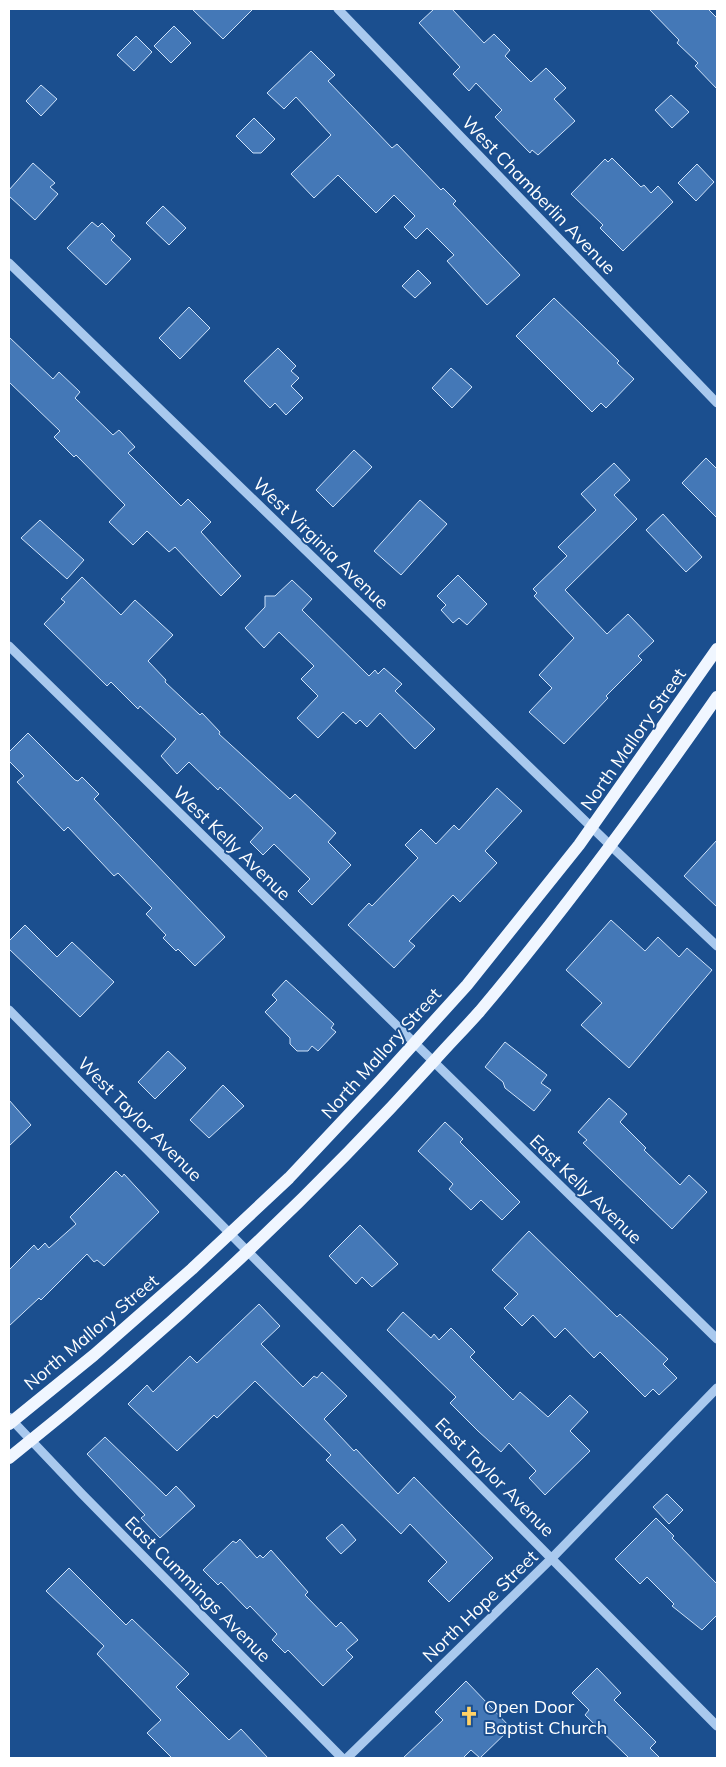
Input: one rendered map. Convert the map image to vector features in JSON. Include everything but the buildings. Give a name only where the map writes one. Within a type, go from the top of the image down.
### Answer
[{"type":"main road","name":"North Mallory Street","points":[[10,1420],[94,1355],[192,1269],[289,1178],[381,1080],[467,985],[592,827],[717,649]]},
{"type":"main road","points":[[9,1458],[135,1354],[248,1252],[328,1175],[433,1062],[507,978],[611,846],[717,697]]},
{"type":"street","name":"West Chamberlin Avenue","points":[[338,9],[717,404]]},
{"type":"street","name":"West Virginia Avenue","points":[[9,263],[611,846],[717,946]]},
{"type":"street","name":"West Kelly Avenue","points":[[9,646],[433,1062]]},
{"type":"street","name":"West Taylor Avenue","points":[[9,1010],[248,1252]]},
{"type":"street","name":"East Kelly Avenue","points":[[433,1062],[717,1339]]},
{"type":"street","name":"East Taylor Avenue","points":[[248,1252],[717,1726]]},
{"type":"street","name":"North Hope Street","points":[[347,1758],[552,1558],[717,1388]]},
{"type":"street","name":"East Cummings Avenue","points":[[10,1420],[342,1758]]},
{"type":"place","name":"Open Door Baptist Church","points":[[469,1716]]}]
